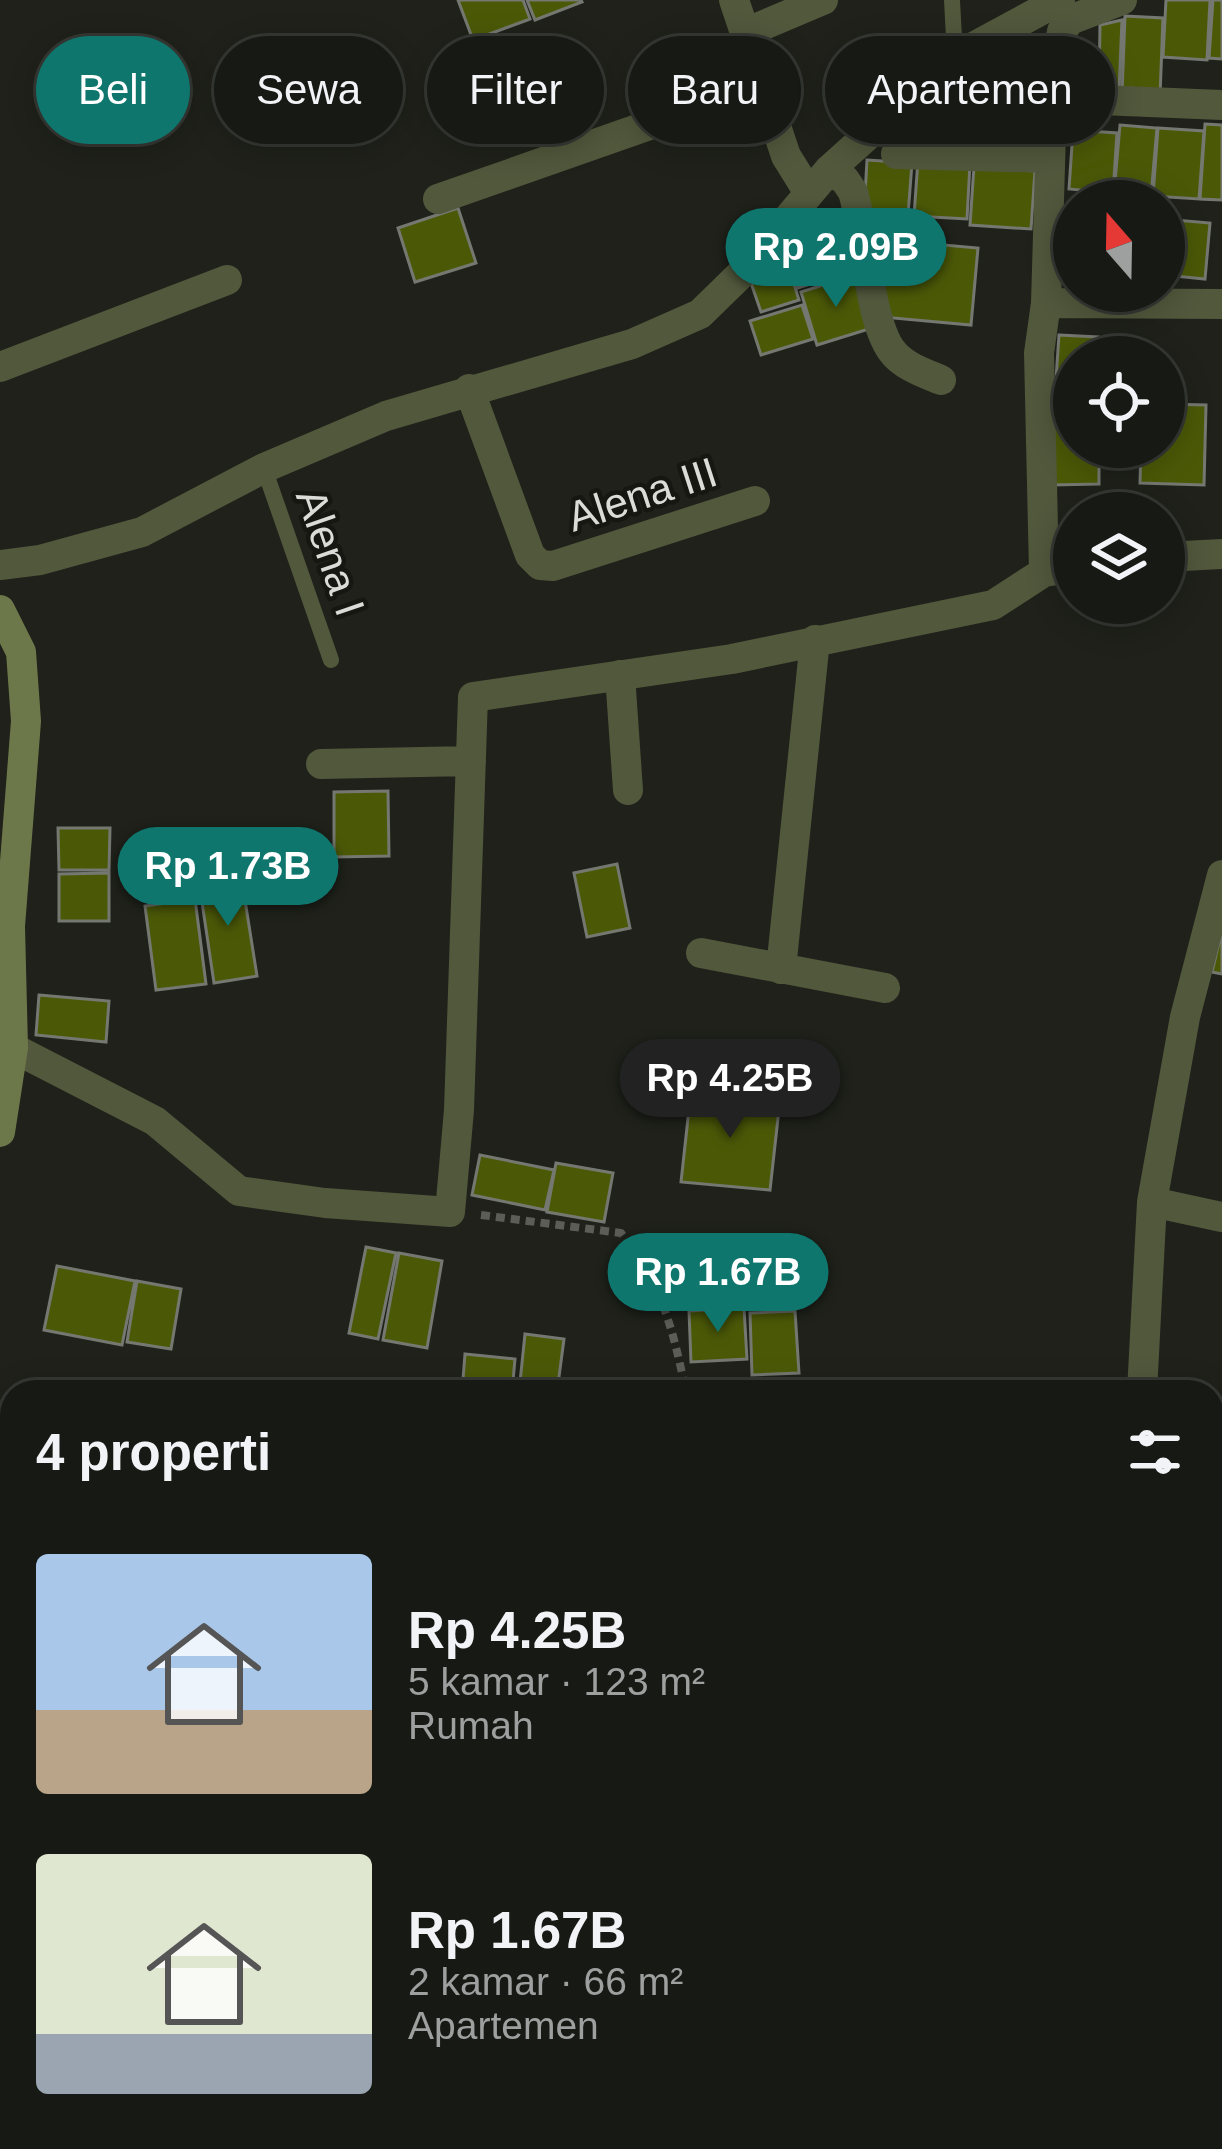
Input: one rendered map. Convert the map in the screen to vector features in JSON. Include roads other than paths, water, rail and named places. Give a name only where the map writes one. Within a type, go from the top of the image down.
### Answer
[{"type":"street","points":[[734,0],[746,36]]},
{"type":"street","points":[[767,36],[823,0]]},
{"type":"street","points":[[994,36],[1060,0]]},
{"type":"street","points":[[1061,36],[1070,20],[1122,0]]},
{"type":"street","points":[[1115,101],[1222,105]]},
{"type":"street","points":[[438,200],[628,133]]},
{"type":"street","points":[[783,144],[787,156],[819,182],[845,180],[853,192],[890,349],[912,367],[941,380]]},
{"type":"street","points":[[0,566],[142,532],[264,468],[386,416],[632,344],[700,314],[742,273],[819,182],[860,144]]},
{"type":"street","points":[[1050,144],[1046,303],[1039,353],[1053,505]]},
{"type":"street","points":[[896,154],[1050,158]]},
{"type":"street","points":[[0,367],[227,280]]},
{"type":"street","points":[[1046,303],[1222,304]]},
{"type":"street","name":"Alena III","points":[[469,389],[530,555],[540,565],[554,566],[755,501]]},
{"type":"street","points":[[1185,556],[1222,554]]},
{"type":"street","points":[[13,1048],[155,1121],[239,1191],[450,1211],[459,1110],[473,697],[732,659],[993,604],[1053,573]]},
{"type":"street","points":[[0,610],[21,652],[26,721],[10,926],[13,1048],[0,1132]]},
{"type":"street","points":[[781,969],[815,640]]},
{"type":"street","points":[[620,675],[628,790]]},
{"type":"street","points":[[321,764],[471,761]]},
{"type":"street","points":[[1143,1380],[1152,1202],[1185,1017],[1222,875]]},
{"type":"street","points":[[701,953],[885,988]]},
{"type":"street","points":[[1152,1202],[1222,1217]]},
{"type":"lane","points":[[952,0],[954,36]]},
{"type":"lane","name":"Alena I","points":[[264,468],[331,659]]}]
